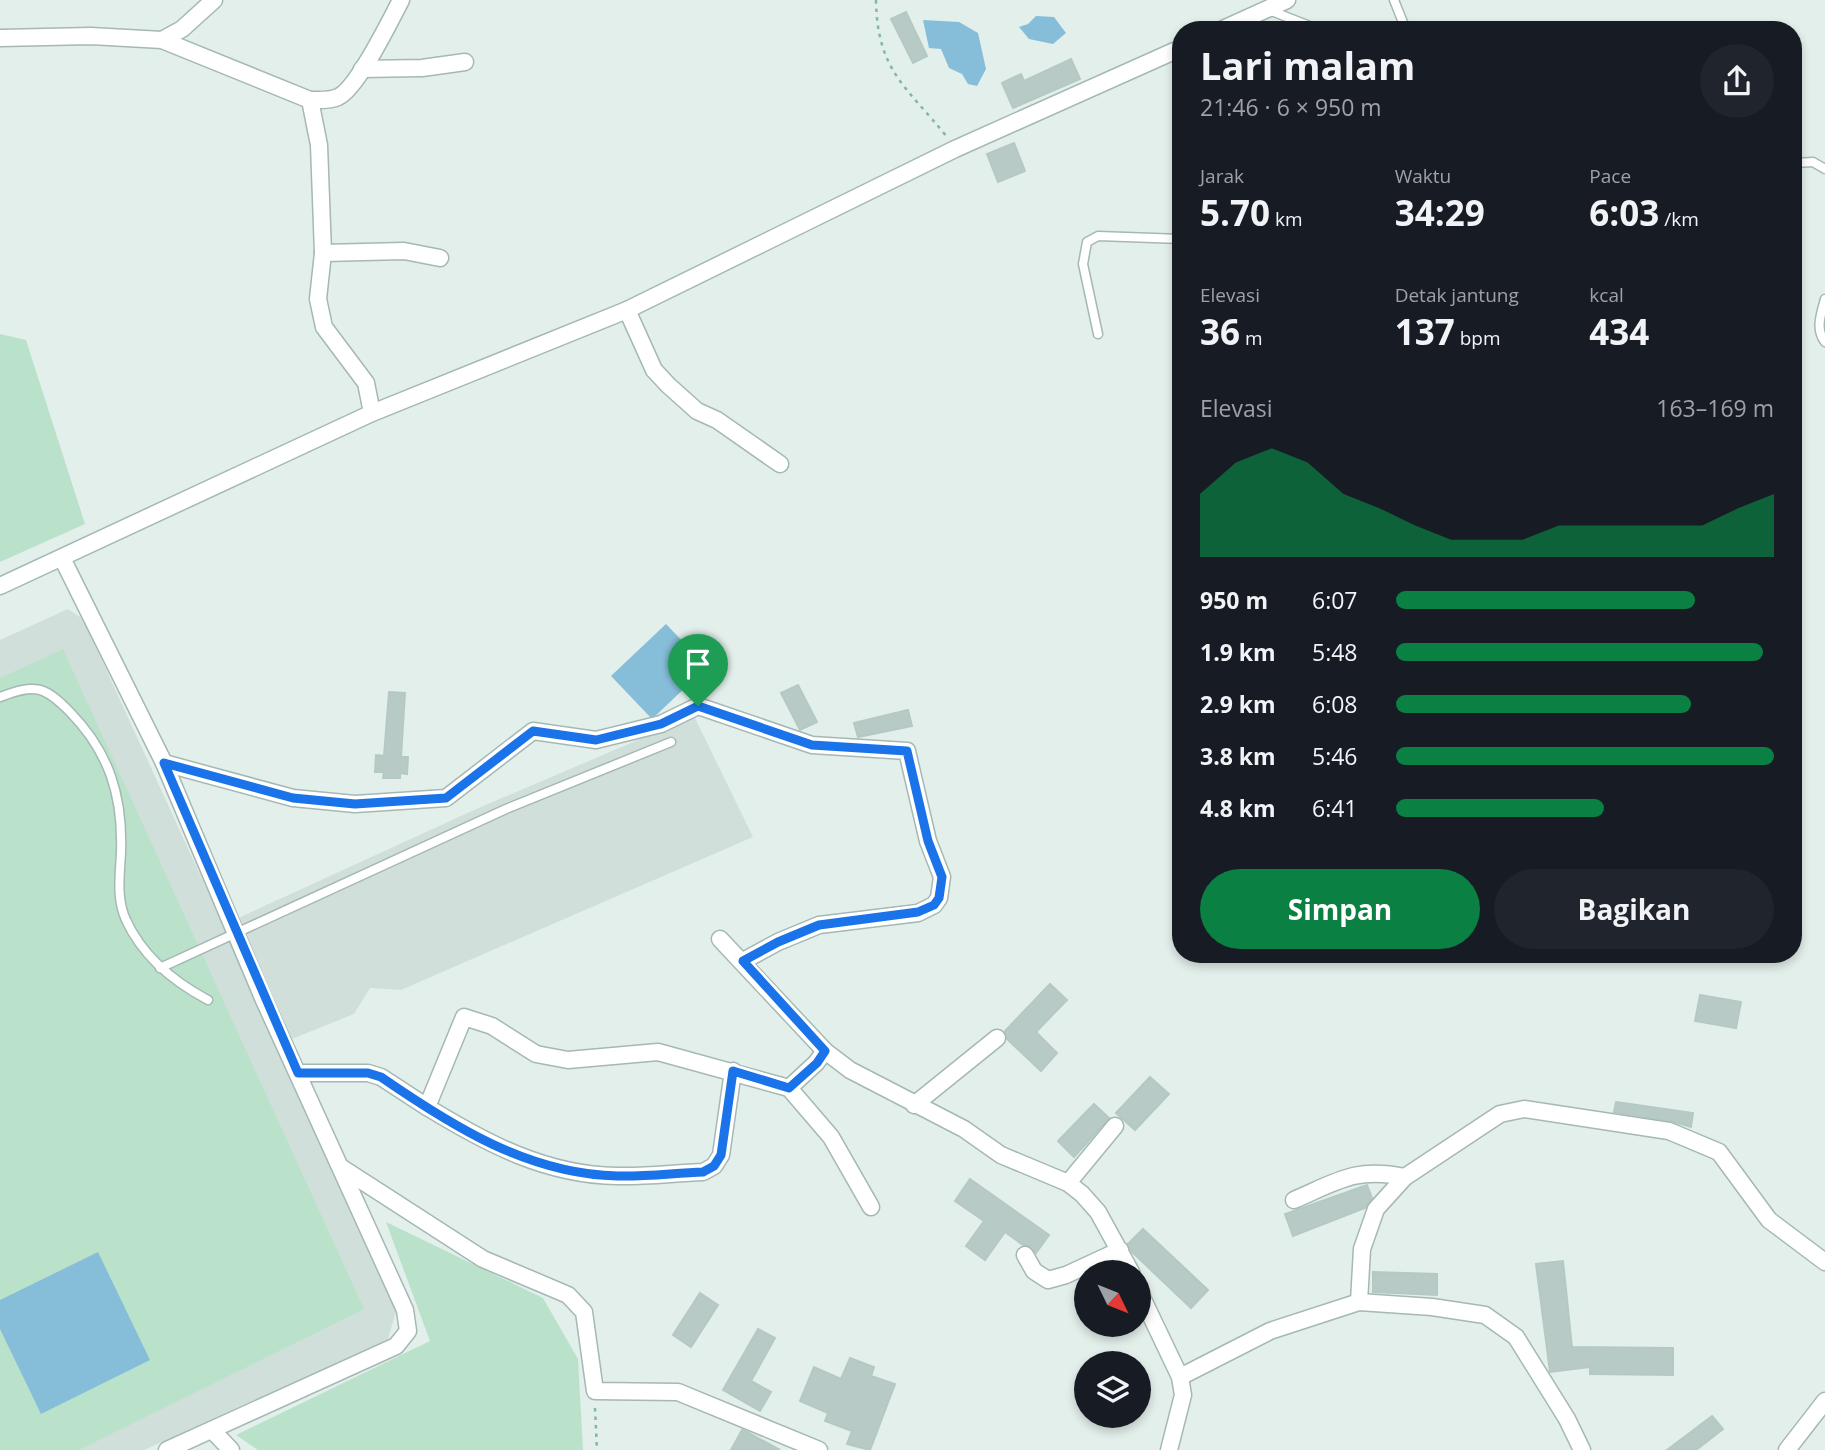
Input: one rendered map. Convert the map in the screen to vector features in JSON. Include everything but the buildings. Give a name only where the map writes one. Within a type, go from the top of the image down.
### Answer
[{"type":"street","points":[[162,40],[182,29],[214,0]]},
{"type":"street","points":[[0,38],[91,36],[162,40],[310,100],[340,97],[362,69],[401,0]]},
{"type":"street","points":[[1240,21],[1287,0]]},
{"type":"street","points":[[0,586],[372,413],[627,310],[955,149],[1172,52]]},
{"type":"street","points":[[362,69],[422,68],[465,62]]},
{"type":"street","points":[[310,100],[319,145],[323,253],[318,299],[324,327],[360,373],[372,413]]},
{"type":"street","points":[[323,253],[404,251],[440,258]]},
{"type":"street","points":[[627,310],[654,370],[668,385],[697,411],[717,420],[780,464]]},
{"type":"street","points":[[62,558],[164,763],[236,933],[405,1310],[408,1331],[396,1346],[167,1450]]},
{"type":"street","points":[[164,763],[293,798],[355,804],[446,798],[533,731],[596,740],[661,724],[698,706],[812,745],[907,751],[928,841],[942,877],[939,898],[934,905],[918,912],[819,925],[778,942],[743,961]]},
{"type":"street","points":[[720,939],[825,1051],[850,1070],[964,1129],[1001,1155],[1068,1184],[1098,1212],[1125,1260]]},
{"type":"street","points":[[427,1107],[464,1017],[492,1026],[536,1054],[568,1060],[658,1052],[789,1088],[831,1137],[871,1207]]},
{"type":"street","points":[[914,1105],[997,1038]]},
{"type":"street","points":[[789,1088],[817,1063],[825,1051]]},
{"type":"street","points":[[298,1073],[368,1073],[381,1077],[499,1149],[542,1165],[617,1176],[703,1172],[714,1166],[721,1155],[733,1071]]},
{"type":"street","points":[[1359,1302],[1362,1249],[1376,1209],[1405,1177],[1500,1114],[1524,1109],[1669,1130],[1719,1152],[1769,1220],[1825,1262]]},
{"type":"street","points":[[1068,1184],[1115,1126]]},
{"type":"street","points":[[342,1168],[483,1259],[568,1295],[578,1303],[584,1312],[594,1391],[678,1392],[820,1450]]},
{"type":"street","points":[[1294,1200],[1346,1177],[1375,1171],[1405,1177]]},
{"type":"street","points":[[1025,1255],[1034,1272],[1048,1280],[1066,1275],[1120,1250]]},
{"type":"street","points":[[1180,1377],[1270,1331],[1359,1302],[1432,1307],[1485,1315],[1516,1337],[1567,1419],[1582,1450]]},
{"type":"street","points":[[1152,1318],[1180,1377],[1182,1395],[1169,1450]]},
{"type":"street","points":[[1787,1450],[1825,1401]]},
{"type":"street","points":[[212,1430],[231,1450]]},
{"type":"lane","points":[[1394,0],[1402,21]]},
{"type":"lane","points":[[1266,9],[1297,21]]},
{"type":"lane","points":[[1802,163],[1813,162],[1825,169]]},
{"type":"lane","points":[[1098,334],[1083,264],[1087,242],[1098,236],[1172,239]]},
{"type":"lane","points":[[1825,299],[1820,317],[1821,337],[1825,342]]},
{"type":"lane","points":[[0,697],[23,688],[39,688],[54,696],[86,729],[107,761],[118,792],[121,826],[119,896],[126,920],[160,968],[181,986],[208,1000]]},
{"type":"lane","points":[[160,968],[506,809],[671,742]]},
{"type":"path","points":[[876,0],[879,40],[895,77],[955,149]]},
{"type":"path","points":[[594,1391],[597,1450]]},
{"type":"shaded area","points":[[68,609],[83,619],[223,925],[474,810],[694,716],[753,837],[401,990],[370,988],[354,1014],[277,1045],[397,1308],[388,1339],[144,1450],[0,1450],[0,640]]},
{"type":"green space","points":[[0,334],[26,340],[85,524],[0,562]]},
{"type":"green space","points":[[63,649],[364,1309],[79,1450],[0,1450],[0,678]]},
{"type":"green space","points":[[386,1222],[543,1298],[578,1359],[583,1450],[258,1450],[236,1435],[430,1341]]},
{"type":"water","points":[[1036,16],[1054,17],[1066,33],[1053,44],[1029,39],[1019,27],[1028,24]]},
{"type":"water","points":[[923,20],[959,22],[978,33],[986,69],[977,86],[968,84],[962,74],[949,68],[941,49],[929,48]]},
{"type":"water","points":[[666,624],[707,667],[652,719],[611,676]]},
{"type":"water","points":[[98,1252],[150,1360],[41,1414],[0,1329],[0,1300]]},
{"type":"route","points":[[698,706],[812,745],[907,751],[914,769],[928,841],[942,877],[939,898],[934,905],[918,912],[819,925],[778,942],[743,961],[825,1051],[800,1081],[789,1088],[733,1071],[721,1155],[714,1166],[703,1172],[617,1176],[582,1173],[542,1165],[499,1149],[466,1131],[381,1077],[368,1073],[298,1073],[263,998],[164,763],[293,798],[355,804],[446,798],[533,731],[596,740],[661,724],[698,706]]}]
